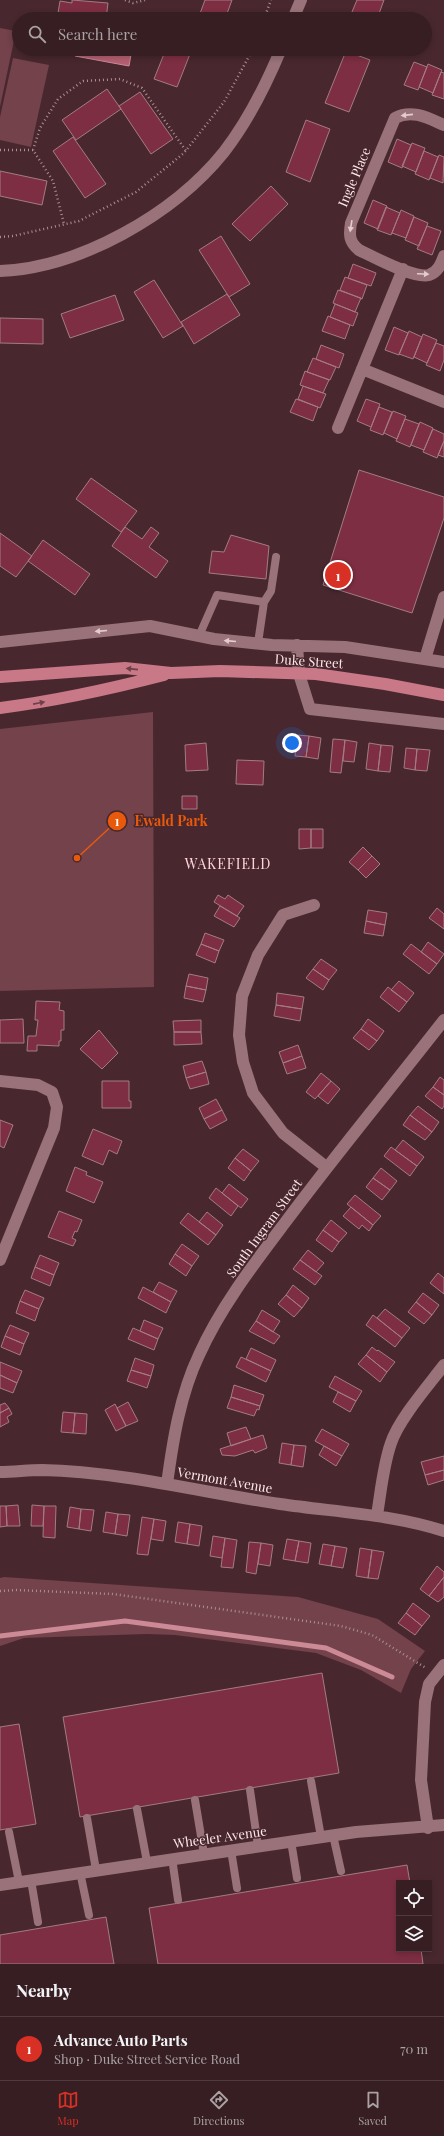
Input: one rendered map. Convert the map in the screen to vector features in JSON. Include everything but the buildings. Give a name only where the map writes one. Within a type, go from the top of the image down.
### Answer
[{"type":"main road","name":"Duke Street","points":[[0,677],[125,668],[171,673],[220,671],[299,674],[352,679],[444,695]]},
{"type":"main road","name":"Duke Street","points":[[0,708],[34,704],[129,684],[171,673]]},
{"type":"street","points":[[296,12],[301,0]]},
{"type":"street","points":[[0,271],[28,268],[73,256],[129,230],[177,198],[206,171],[228,145],[246,120],[273,70],[278,56]]},
{"type":"street","name":"Ingle Place","points":[[444,125],[420,115],[410,114],[395,118],[351,223],[350,237],[353,245],[359,250],[418,275],[430,275],[437,271],[444,256]]},
{"type":"street","points":[[338,428],[403,269]]},
{"type":"street","points":[[362,369],[444,402]]},
{"type":"street","points":[[425,659],[444,597]]},
{"type":"street","points":[[0,642],[150,626],[199,636],[258,643],[345,647],[444,662]]},
{"type":"street","points":[[296,644],[299,674],[310,709],[444,724]]},
{"type":"street","points":[[314,905],[283,916],[258,955],[242,996],[239,1035],[243,1062],[254,1093],[283,1133],[326,1168]]},
{"type":"street","name":"South Ingram Street","points":[[166,1484],[171,1451],[186,1387],[198,1356],[214,1324],[261,1254],[326,1168],[395,1084],[444,1020]]},
{"type":"street","points":[[0,1081],[38,1084],[52,1092],[57,1107],[54,1128],[0,1260]]},
{"type":"street","points":[[377,1515],[385,1465],[391,1442],[406,1417],[444,1365]]},
{"type":"street","name":"Vermont Avenue","points":[[0,1472],[42,1470],[106,1475],[277,1503],[377,1515],[421,1524],[444,1531]]},
{"type":"street","points":[[428,1828],[421,1780],[425,1702],[429,1684],[440,1670]]},
{"type":"street","name":"Wheeler Avenue","points":[[0,1885],[333,1835],[356,1832],[428,1828],[444,1825]]},
{"type":"lane","points":[[258,643],[264,602],[270,591],[276,557]]},
{"type":"lane","points":[[199,636],[217,595],[264,602]]},
{"type":"lane","points":[[311,1781],[321,1837]]},
{"type":"lane","points":[[250,1790],[258,1846]]},
{"type":"lane","points":[[195,1800],[204,1854]]},
{"type":"lane","points":[[137,1809],[147,1862]]},
{"type":"lane","points":[[87,1818],[96,1870]]},
{"type":"lane","points":[[10,1832],[38,1922]]},
{"type":"lane","points":[[333,1835],[341,1871]]},
{"type":"lane","points":[[291,1841],[297,1878]]},
{"type":"lane","points":[[231,1850],[238,1888]]},
{"type":"lane","points":[[172,1858],[178,1900]]},
{"type":"lane","points":[[80,1872],[88,1915]]},
{"type":"path","points":[[125,0],[133,2],[145,0]]},
{"type":"path","points":[[267,12],[271,0]]},
{"type":"path","points":[[0,237],[13,236],[79,221],[136,192],[186,151],[224,102],[249,56]]},
{"type":"path","points":[[33,150],[40,128],[58,99],[83,81],[120,79],[142,88],[186,151]]},
{"type":"path","points":[[0,150],[33,150]]},
{"type":"path","points":[[33,150],[53,181],[64,224]]},
{"type":"path","points":[[0,1591],[15,1590],[114,1594],[341,1626],[372,1635],[440,1670]]},
{"type":"shaded area","points":[[0,28],[12,30],[12,50],[0,107]]},
{"type":"shaded area","points":[[75,56],[131,56],[129,66]]},
{"type":"shaded area","points":[[13,58],[49,65],[31,147],[0,140],[0,117]]},
{"type":"shaded area","points":[[153,712],[154,987],[0,991],[0,729]]},
{"type":"shaded area","points":[[4,1577],[298,1597],[378,1619],[425,1651],[411,1669],[401,1693],[361,1670],[316,1653],[175,1635],[147,1634],[24,1638],[0,1646],[0,1578]]},
{"type":"waterway","points":[[0,1636],[125,1621],[326,1648],[392,1677]]},
{"type":"place","name":"Advance Auto Parts","points":[[338,575]]},
{"type":"place","name":"Ewald Park","points":[[77,858]]},
{"type":"district","name":"WAKEFIELD","points":[[228,864]]}]
